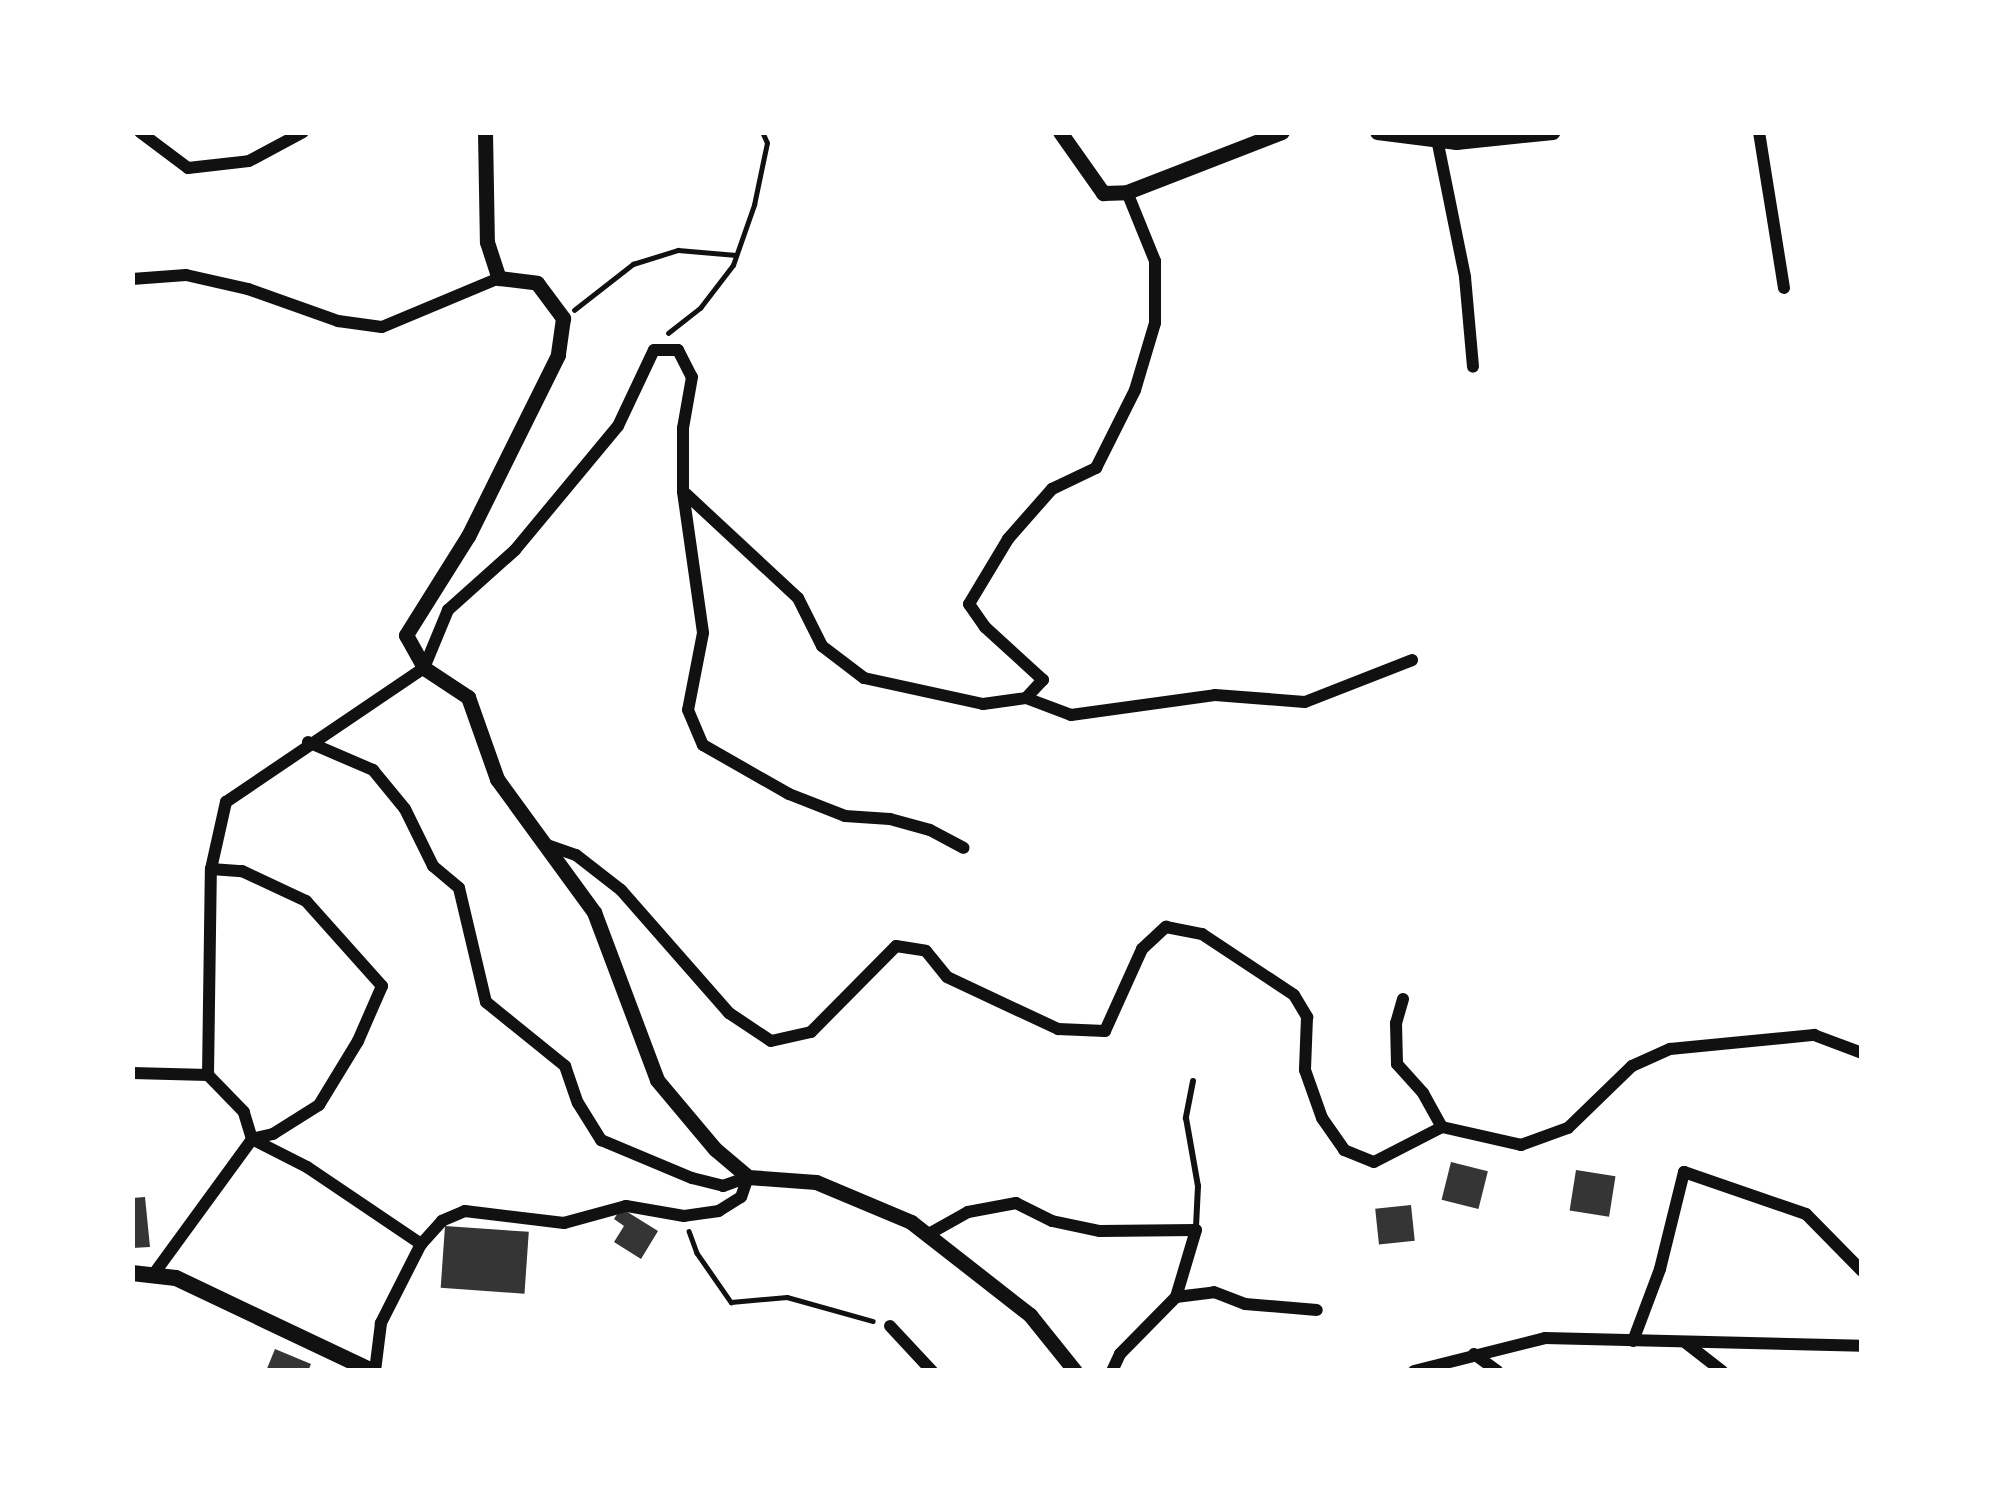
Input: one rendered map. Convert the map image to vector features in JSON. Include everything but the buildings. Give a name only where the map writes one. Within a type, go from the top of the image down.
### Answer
[{"type":"main road","points":[[132,1274],[176,1278],[374,1371]]},
{"type":"street","points":[[140,132],[188,168],[249,161],[303,132]]},
{"type":"street","points":[[485,132],[487,242],[499,278]]},
{"type":"street","points":[[1060,132],[1103,193],[1127,192],[1282,132]]},
{"type":"street","points":[[1377,132],[1437,139],[1552,132]]},
{"type":"street","points":[[1759,132],[1784,288]]},
{"type":"street","points":[[1437,139],[1465,277],[1473,367]]},
{"type":"street","points":[[1026,698],[1043,680],[985,627],[969,604],[1008,539],[1052,489],[1096,468],[1135,390],[1154,323],[1155,261],[1127,192]]},
{"type":"street","points":[[132,279],[186,274],[248,289],[338,321],[382,326],[499,278],[537,283],[563,318],[558,355],[468,536],[406,635],[424,668],[468,698],[497,779],[594,912],[657,1080],[715,1149],[748,1178]]},
{"type":"street","points":[[208,1075],[211,869],[226,802],[308,742],[424,668],[448,610],[515,550],[618,426],[654,350],[677,350],[692,377],[683,428],[683,492],[703,633],[688,710],[703,745],[789,794],[845,816],[890,819],[930,830],[964,848]]},
{"type":"street","points":[[683,492],[798,598],[822,646],[864,678],[967,702],[1026,698],[1071,715],[1215,694],[1305,702],[1412,659]]},
{"type":"street","points":[[308,742],[373,770],[405,809],[434,866],[459,888],[485,1002],[565,1066],[578,1103],[602,1140],[723,1186],[748,1178],[816,1182],[911,1222],[1030,1315],[1075,1371]]},
{"type":"street","points":[[543,843],[576,855],[621,890],[639,917],[729,1013],[771,1041],[811,1031],[896,946],[926,951],[946,977],[1058,1029],[1105,1031],[1142,950],[1166,927],[1202,934],[1294,995],[1307,1017],[1305,1070],[1322,1118],[1344,1150],[1374,1162],[1442,1127],[1521,1145],[1568,1127],[1632,1066],[1670,1049],[1814,1035],[1862,1053]]},
{"type":"street","points":[[153,1276],[252,1139],[273,1134],[319,1105],[358,1042],[382,986],[306,901],[242,871],[211,869]]},
{"type":"street","points":[[1403,999],[1396,1023],[1396,1064],[1423,1094],[1442,1127]]},
{"type":"street","points":[[132,1073],[208,1075],[244,1112],[252,1139],[308,1167],[421,1244]]},
{"type":"street","points":[[1633,1341],[1660,1269],[1684,1172],[1806,1214],[1862,1271]]},
{"type":"street","points":[[374,1371],[381,1323],[421,1244],[442,1221],[465,1211],[511,1212],[563,1223],[626,1206],[684,1216],[719,1211],[741,1197],[748,1178]]},
{"type":"street","points":[[927,1235],[968,1212],[1016,1203],[1052,1221],[1100,1231],[1196,1231],[1176,1298],[1120,1354],[1112,1371]]},
{"type":"street","points":[[1176,1298],[1214,1292],[1245,1304],[1317,1310]]},
{"type":"street","points":[[890,1326],[932,1371]]},
{"type":"street","points":[[1414,1371],[1545,1338],[1862,1346]]},
{"type":"street","points":[[1685,1342],[1722,1371]]},
{"type":"street","points":[[1474,1354],[1497,1371]]},
{"type":"lane","points":[[1193,1081],[1186,1118],[1198,1186],[1196,1231]]},
{"type":"path","points":[[654,350],[700,308],[736,255],[767,142],[762,132]]},
{"type":"path","points":[[563,318],[633,264],[678,250],[736,255]]},
{"type":"path","points":[[684,1216],[697,1253],[731,1302],[787,1297],[890,1326]]}]
